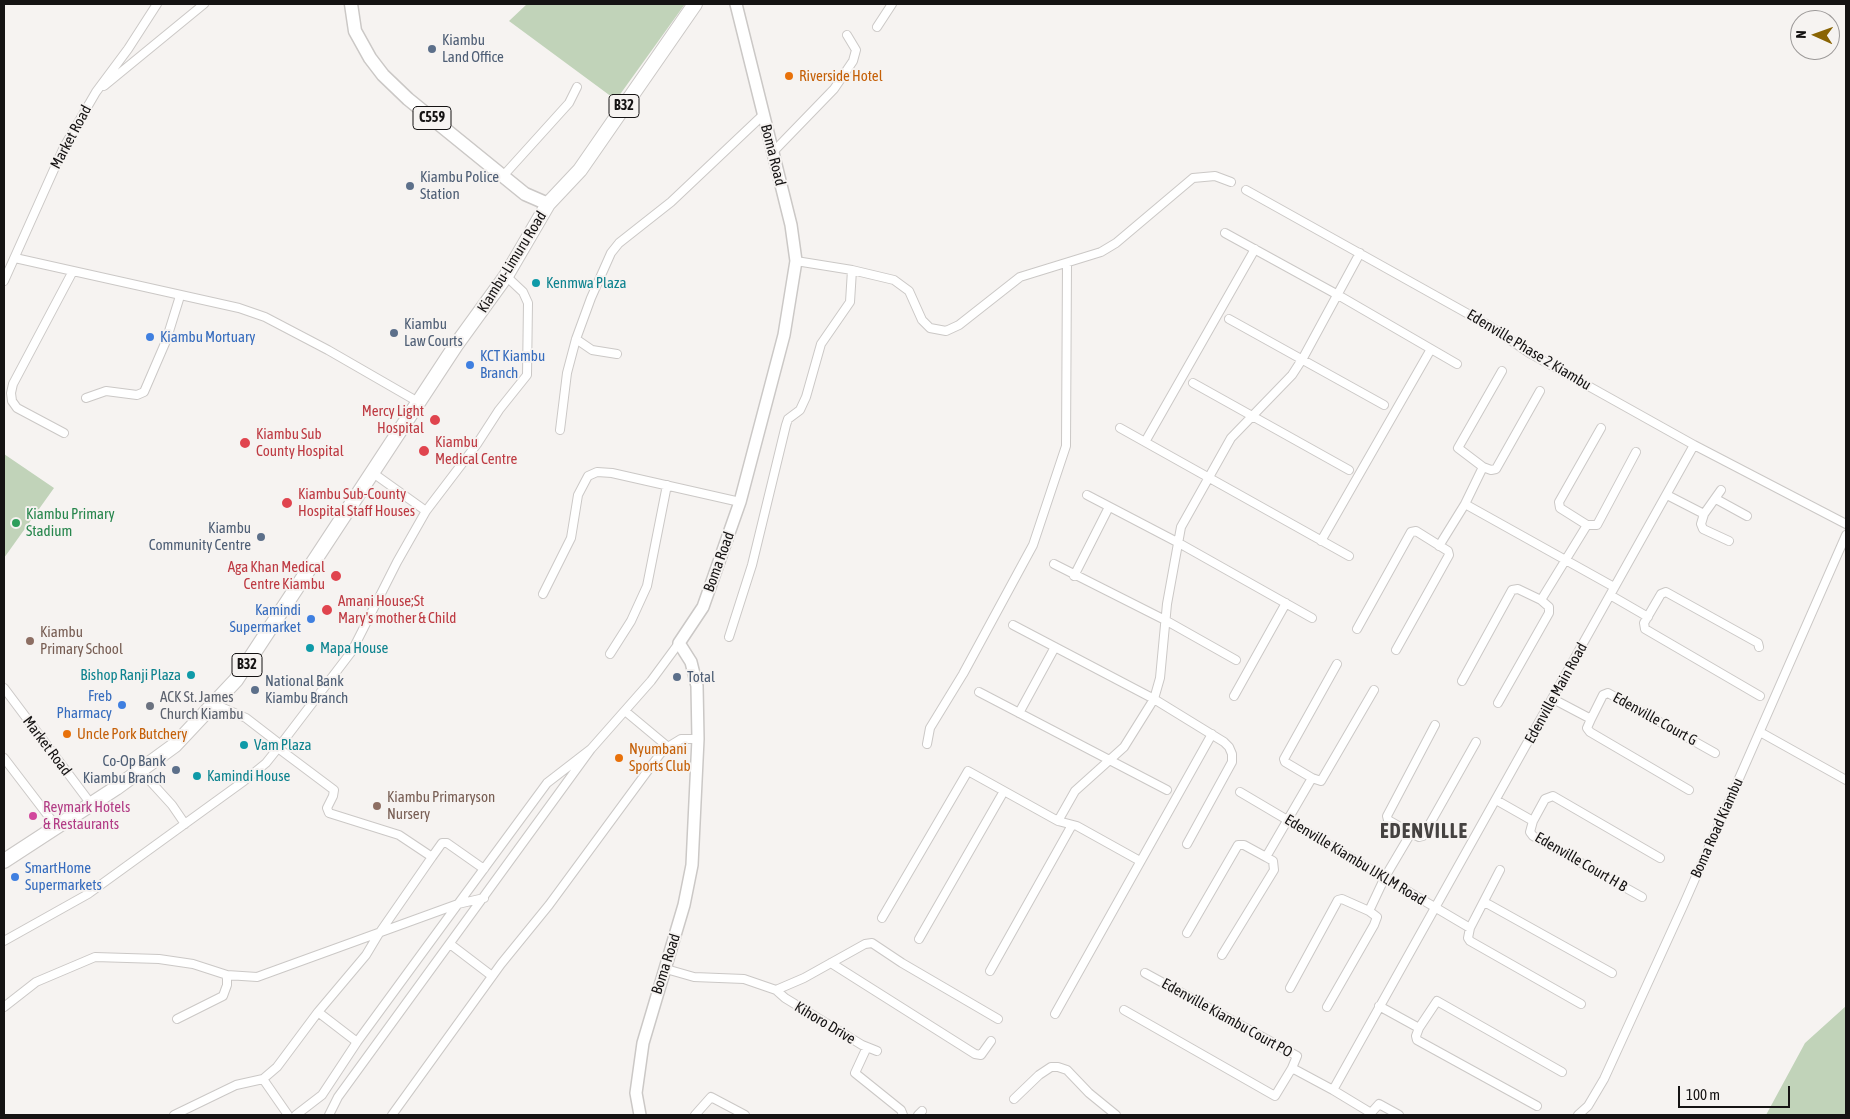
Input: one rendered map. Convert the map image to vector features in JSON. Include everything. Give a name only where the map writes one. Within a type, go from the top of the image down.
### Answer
[{"type":"highway","name":"Kiambu-Limuru Road","points":[[4,861],[141,771],[175,745],[242,673],[456,346],[506,276],[548,204],[580,170],[695,4]]},
{"type":"main road","name":"C559","points":[[350,4],[355,31],[370,58],[383,75],[408,99],[525,194],[548,204]]},
{"type":"main road","name":"Boma Road","points":[[640,1115],[636,1093],[641,1051],[684,905],[692,865],[698,739],[696,675],[691,662],[679,643],[703,607],[740,502],[784,335],[796,261],[791,225],[736,4]]},
{"type":"street","name":"Market Road","points":[[4,281],[64,147],[96,92],[128,49],[157,4]]},
{"type":"street","points":[[96,92],[204,4]]},
{"type":"street","points":[[877,26],[892,4]]},
{"type":"street","points":[[772,153],[834,89],[853,61],[856,50],[848,35]]},
{"type":"street","points":[[503,176],[568,103],[577,87]]},
{"type":"street","points":[[560,430],[567,374],[576,339],[591,298],[611,253],[619,243],[671,202],[763,115]]},
{"type":"street","points":[[796,261],[852,270],[902,284],[909,291],[922,320],[930,328],[946,331],[959,325],[1020,278],[1101,252],[1116,243],[1193,178],[1215,176],[1231,182]]},
{"type":"street","name":"Edenville Phase 2 Kiambu","points":[[1246,190],[1488,325],[1531,354],[1694,445]]},
{"type":"street","points":[[1225,233],[1338,295],[1457,364]]},
{"type":"street","points":[[1145,442],[1255,249]]},
{"type":"street","points":[[1058,821],[1075,791],[1124,747],[1154,699],[1160,678],[1165,620],[1181,527],[1211,477],[1231,438],[1292,374],[1303,358],[1362,254]]},
{"type":"street","points":[[15,258],[239,308],[272,320],[420,403]]},
{"type":"street","points":[[927,744],[930,728],[963,674],[1032,544],[1066,446],[1067,263]]},
{"type":"street","points":[[729,637],[740,610],[788,419],[800,410],[806,397],[821,344],[850,302],[852,270]]},
{"type":"street","points":[[64,433],[17,408],[12,401],[11,393],[13,384],[73,271]]},
{"type":"street","points":[[4,941],[88,894],[210,808],[266,763],[352,652],[397,562],[426,511],[477,444],[499,410],[527,375],[528,303],[523,292],[506,276]]},
{"type":"street","points":[[86,398],[106,391],[137,395],[144,392],[166,341],[180,296]]},
{"type":"street","points":[[1229,320],[1303,358],[1384,405]]},
{"type":"street","points":[[576,339],[592,350],[617,354]]},
{"type":"street","points":[[1321,541],[1430,349]]},
{"type":"street","points":[[1502,371],[1458,448],[1484,467],[1491,470],[1496,469],[1540,391]]},
{"type":"street","points":[[1193,383],[1348,470]]},
{"type":"street","points":[[1120,428],[1211,477],[1349,556]]},
{"type":"street","points":[[1601,428],[1558,505],[1587,525],[1594,526],[1599,523],[1636,452]]},
{"type":"street","points":[[1694,445],[1846,524]]},
{"type":"street","name":"Edenville Main Road","points":[[1333,1090],[1694,445]]},
{"type":"street","points":[[1439,546],[1465,504],[1484,467]]},
{"type":"street","points":[[543,594],[571,538],[578,494],[588,476],[598,472],[612,473],[740,502]]},
{"type":"street","points":[[373,473],[426,511]]},
{"type":"street","points":[[610,654],[631,621],[647,586],[667,485]]},
{"type":"street","points":[[1721,490],[1704,514],[1702,524],[1703,529],[1728,542]]},
{"type":"street","points":[[1087,495],[1177,542],[1312,618]]},
{"type":"street","points":[[1667,495],[1704,514]]},
{"type":"street","points":[[1716,499],[1747,516]]},
{"type":"street","points":[[1465,504],[1614,587]]},
{"type":"street","points":[[1074,576],[1109,507]]},
{"type":"street","points":[[1542,600],[1587,525]]},
{"type":"street","points":[[1357,629],[1412,531],[1448,551],[1448,555],[1396,650]]},
{"type":"street","name":"Boma Road Kiambu","points":[[1578,1115],[1588,1106],[1604,1079],[1846,535]]},
{"type":"street","points":[[1054,564],[1074,576],[1165,620],[1236,660]]},
{"type":"street","points":[[1462,681],[1512,590],[1518,589],[1542,600],[1549,607],[1549,613],[1498,703]]},
{"type":"street","points":[[1759,647],[1758,643],[1666,592],[1661,594],[1644,624],[1645,629],[1760,696]]},
{"type":"street","points":[[1610,595],[1648,616]]},
{"type":"street","points":[[1234,696],[1286,603]]},
{"type":"street","points":[[1013,625],[1154,699],[1212,734],[1229,747],[1232,754],[1232,762],[1187,844]]},
{"type":"street","points":[[329,1115],[335,1104],[591,749],[651,681],[679,643]]},
{"type":"street","points":[[1019,713],[1055,647]]},
{"type":"street","points":[[1337,664],[1284,759],[1285,762],[1312,778],[1321,781],[1374,690]]},
{"type":"street","name":"Market Road","points":[[4,688],[91,804]]},
{"type":"street","points":[[979,692],[1167,790]]},
{"type":"street","name":"Edenville Court G","points":[[1591,718],[1603,695],[1608,693],[1715,753]]},
{"type":"street","points":[[1553,699],[1591,718],[1587,728],[1590,732],[1689,790]]},
{"type":"street","points":[[214,704],[246,718],[334,790],[333,796],[326,808],[329,813],[399,835],[432,857]]},
{"type":"street","points":[[625,710],[667,746]]},
{"type":"street","points":[[1435,725],[1387,816],[1388,820],[1411,834],[1421,838],[1423,836],[1476,742]]},
{"type":"street","points":[[1760,732],[1846,780]]},
{"type":"street","points":[[1055,1014],[1212,734]]},
{"type":"street","points":[[392,1115],[492,976],[549,904],[667,746],[681,739],[698,739]]},
{"type":"street","points":[[296,1115],[322,1095],[357,1042],[547,784],[591,749]]},
{"type":"street","points":[[4,758],[56,826]]},
{"type":"street","points":[[141,771],[172,805],[185,824]]},
{"type":"street","points":[[882,918],[968,771],[1058,821],[1072,825],[1140,861]]},
{"type":"street","points":[[1266,857],[1286,819],[1312,778]]},
{"type":"street","points":[[919,939],[1004,791]]},
{"type":"street","name":"Edenville Kiambu IJKLM Road","points":[[1240,792],[1470,928]]},
{"type":"street","points":[[1496,800],[1533,820],[1545,799],[1553,796],[1660,858]]},
{"type":"street","name":"Edenville Court H B","points":[[1533,820],[1530,832],[1533,836],[1642,898]]},
{"type":"street","points":[[990,971],[1072,825]]},
{"type":"street","points":[[1369,911],[1385,877],[1411,834]]},
{"type":"street","points":[[174,1115],[236,1085],[263,1079],[277,1067],[318,1012],[366,955],[378,934],[442,843],[447,843],[484,869]]},
{"type":"street","points":[[1187,933],[1238,845],[1244,845],[1273,861],[1274,870],[1222,955]]},
{"type":"street","points":[[497,851],[511,862]]},
{"type":"street","points":[[1500,870],[1470,928],[1468,938],[1471,944],[1581,1004]]},
{"type":"street","points":[[4,1007],[36,982],[95,956],[159,959],[193,964],[227,975],[257,977],[458,904],[484,898]]},
{"type":"street","points":[[1290,988],[1338,900],[1342,899],[1369,911],[1377,917],[1377,921],[1327,1007]]},
{"type":"street","points":[[1483,904],[1488,904],[1612,973]]},
{"type":"street","points":[[776,990],[865,944],[872,943],[902,963],[998,1019]]},
{"type":"street","points":[[450,944],[492,976]]},
{"type":"street","points":[[831,963],[975,1054],[981,1055],[992,1041]]},
{"type":"street","name":"Kihoro Drive","points":[[666,969],[694,977],[744,979],[776,990],[785,998],[867,1048],[877,1051]]},
{"type":"street","name":"Edenville Kiambu Court PO","points":[[1145,973],[1297,1056],[1292,1068]]},
{"type":"street","points":[[177,1019],[223,996],[227,985],[227,975]]},
{"type":"street","points":[[1536,1106],[1417,1040],[1416,1036],[1419,1028],[1437,1001],[1562,1072]]},
{"type":"street","points":[[1379,1006],[1419,1028]]},
{"type":"street","points":[[1124,1010],[1275,1096],[1292,1068],[1333,1090],[1371,1114],[1378,1104],[1399,1115]]},
{"type":"street","points":[[318,1012],[357,1042]]},
{"type":"street","points":[[867,1048],[854,1073],[901,1110],[903,1115]]},
{"type":"street","points":[[1014,1100],[1038,1075],[1051,1067],[1058,1067],[1067,1070],[1089,1093],[1116,1115]]},
{"type":"street","points":[[263,1079],[288,1115]]},
{"type":"street","points":[[322,1095],[335,1104]]},
{"type":"street","points":[[707,1115],[697,1112],[707,1100],[713,1097],[745,1115]]},
{"type":"green space","points":[[527,4],[685,4],[616,100],[509,21]]},
{"type":"green space","name":"Kiambu Primary Stadium","points":[[4,454],[54,488],[4,558]]},
{"type":"green space","points":[[1846,1006],[1846,1115],[1766,1115],[1805,1043]]},
{"type":"place","name":"Kiambu Land Office","points":[[432,49]]},
{"type":"place","name":"Riverside Hotel","points":[[789,76]]},
{"type":"place","name":"Kiambu Police Station","points":[[410,186]]},
{"type":"place","name":"Kenmwa Plaza","points":[[536,283]]},
{"type":"place","name":"Kiambu Law Courts","points":[[394,333]]},
{"type":"place","name":"Kiambu Mortuary","points":[[150,337]]},
{"type":"place","name":"KCT Kiambu Branch","points":[[470,365]]},
{"type":"place","name":"Mercy Light Hospital","points":[[435,420]]},
{"type":"place","name":"Kiambu Sub County Hospital","points":[[245,443]]},
{"type":"place","name":"Kiambu Medical Centre","points":[[424,451]]},
{"type":"place","name":"Kiambu Sub-County Hospital Staff Houses","points":[[287,503]]},
{"type":"place","name":"Kiambu Primary Stadium","points":[[16,523]]},
{"type":"place","name":"Kiambu Community Centre","points":[[261,537]]},
{"type":"place","name":"Aga Khan Medical Centre Kiambu","points":[[336,576]]},
{"type":"place","name":"Amani House;St Mary's mother & Child","points":[[327,610]]},
{"type":"place","name":"Kamindi Supermarket","points":[[311,619]]},
{"type":"place","name":"Kiambu Primary School","points":[[30,641]]},
{"type":"place","name":"Mapa House","points":[[310,648]]},
{"type":"place","name":"Bishop Ranji Plaza","points":[[191,675]]},
{"type":"place","name":"Total","points":[[677,677]]},
{"type":"place","name":"National Bank Kiambu Branch","points":[[255,690]]},
{"type":"place","name":"Freb Pharmacy","points":[[122,705]]},
{"type":"place","name":"ACK St. James Church Kiambu","points":[[150,706]]},
{"type":"place","name":"Uncle Pork Butchery","points":[[67,734]]},
{"type":"place","name":"Vam Plaza","points":[[244,745]]},
{"type":"place","name":"Nyumbani Sports Club","points":[[619,758]]},
{"type":"place","name":"Co-Op Bank Kiambu Branch","points":[[176,770]]},
{"type":"place","name":"Kamindi House","points":[[197,776]]},
{"type":"place","name":"Kiambu Primaryson Nursery","points":[[377,806]]},
{"type":"place","name":"Reymark Hotels & Restaurants","points":[[33,816]]},
{"type":"place","name":"SmartHome Supermarkets","points":[[15,877]]},
{"type":"district","name":"EDENVILLE","points":[[1424,832]]}]
